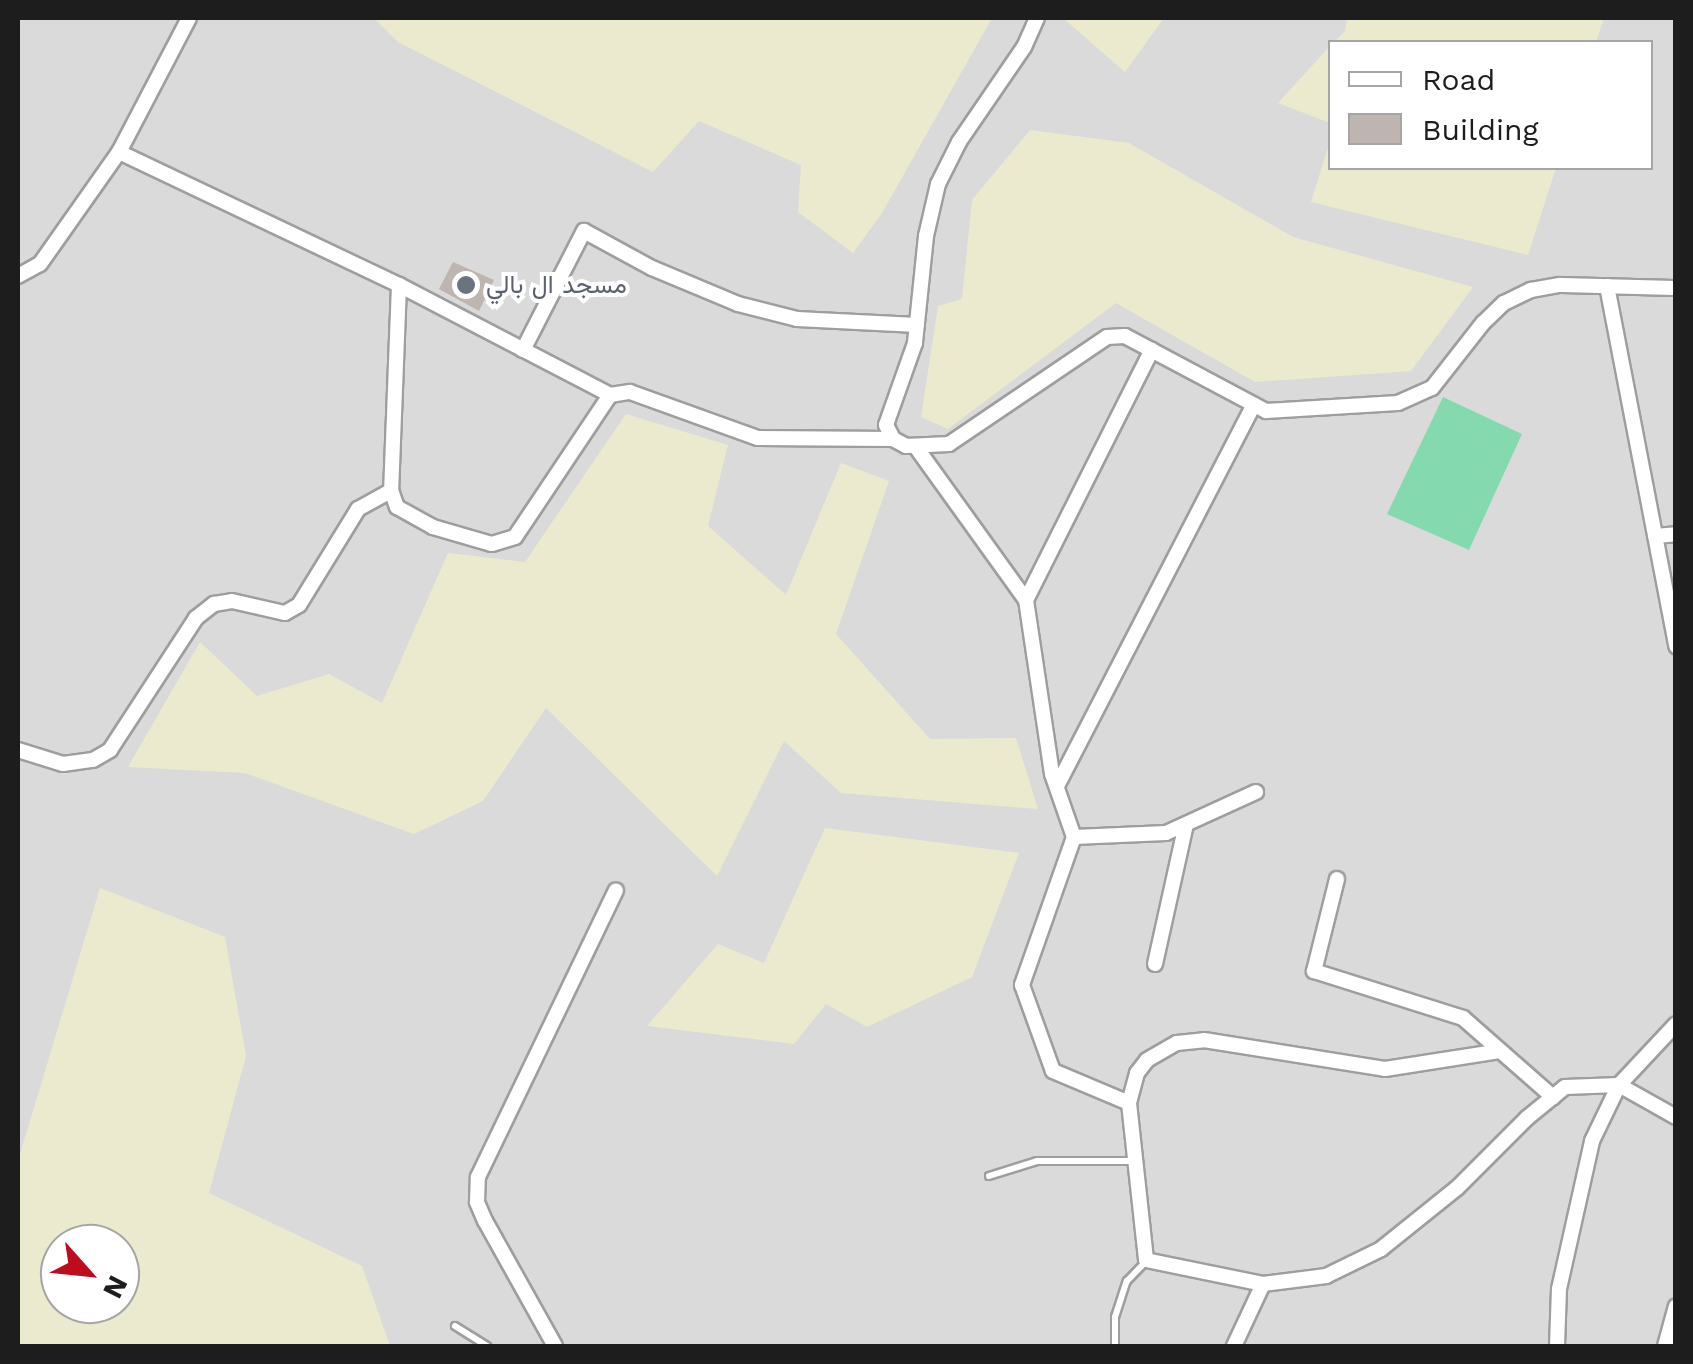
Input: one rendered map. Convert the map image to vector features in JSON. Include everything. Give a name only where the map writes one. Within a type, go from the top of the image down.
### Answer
[{"type":"street","points":[[18,276],[40,264],[119,152],[189,18]]},
{"type":"street","points":[[893,439],[886,424],[916,343],[926,236],[938,184],[959,142],[1024,48],[1037,18]]},
{"type":"street","points":[[119,152],[399,285],[610,395],[630,392],[758,438],[893,439],[916,447],[949,444],[1106,337],[1125,336],[1266,412],[1414,398],[1450,370],[1483,323],[1504,303],[1531,290],[1676,288]]},
{"type":"street","points":[[523,350],[584,231],[652,268],[738,304],[797,319],[917,325]]},
{"type":"street","points":[[399,285],[391,491],[397,508],[433,527],[492,544],[515,537],[610,395]]},
{"type":"street","points":[[1607,286],[1676,646]]},
{"type":"street","points":[[1026,600],[1152,350]]},
{"type":"street","points":[[1056,786],[1254,405]]},
{"type":"street","points":[[916,447],[1026,600],[1056,786],[1074,837],[1022,985],[1053,1071],[1129,1103]]},
{"type":"street","points":[[18,750],[63,764],[93,760],[110,750],[196,618],[214,604],[232,601],[285,612],[300,606],[358,510],[391,491]]},
{"type":"street","points":[[1655,536],[1676,534]]},
{"type":"street","points":[[1074,837],[1166,833],[1256,792]]},
{"type":"street","points":[[1155,964],[1186,824]]},
{"type":"street","points":[[1337,879],[1314,971],[1463,1018],[1553,1097]]},
{"type":"street","points":[[555,1346],[477,1202],[478,1178],[616,890]]},
{"type":"street","points":[[1557,1346],[1559,1289],[1592,1142],[1618,1085],[1676,1024]]},
{"type":"street","points":[[1500,1051],[1385,1069],[1204,1040],[1177,1043],[1147,1060],[1137,1073],[1129,1103],[1146,1260],[1263,1284],[1326,1276],[1381,1249],[1457,1188],[1564,1087],[1618,1085],[1676,1117]]},
{"type":"street","points":[[1234,1346],[1263,1284]]},
{"type":"street","points":[[1666,1346],[1676,1306]]},
{"type":"lane","points":[[989,1176],[1038,1162],[1138,1161]]},
{"type":"lane","points":[[1115,1346],[1115,1318],[1127,1282],[1146,1260]]},
{"type":"lane","points":[[454,1326],[487,1346]]},
{"type":"shaded area","points":[[18,18],[1675,18],[1675,1346],[18,1346]]},
{"type":"green space","points":[[374,18],[992,18],[882,213],[853,253],[798,212],[801,165],[699,121],[653,172],[398,42]]},
{"type":"green space","points":[[1063,18],[1164,18],[1125,72]]},
{"type":"green space","points":[[1347,18],[1604,18],[1597,40],[1336,40],[1345,31]]},
{"type":"green space","points":[[1328,48],[1328,122],[1278,103]]},
{"type":"green space","points":[[1030,130],[1129,143],[1293,237],[1473,287],[1411,371],[1255,382],[1116,303],[948,429],[921,417],[938,306],[962,299],[972,200]]},
{"type":"green space","points":[[1328,147],[1328,170],[1555,170],[1528,255],[1311,202]]},
{"type":"green space","points":[[1443,397],[1522,434],[1469,550],[1387,514]]},
{"type":"green space","points":[[626,414],[728,445],[708,526],[786,595],[841,463],[889,481],[836,634],[930,739],[1016,738],[1038,809],[841,793],[784,741],[717,876],[546,708],[483,801],[414,834],[245,773],[128,767],[200,642],[257,696],[329,674],[382,703],[448,553],[525,562]]},
{"type":"green space","points":[[825,828],[1019,853],[972,977],[867,1027],[826,1004],[794,1044],[647,1026],[718,944],[764,963]]},
{"type":"green space","points":[[100,888],[225,937],[246,1056],[209,1193],[362,1266],[390,1346],[18,1346],[18,1161]]},
{"type":"building","name":"مسجد ال بالي","points":[[453,262],[494,280],[479,311],[439,289]]},
{"type":"place","name":"مسجد ال بالي","points":[[466,285]]}]
